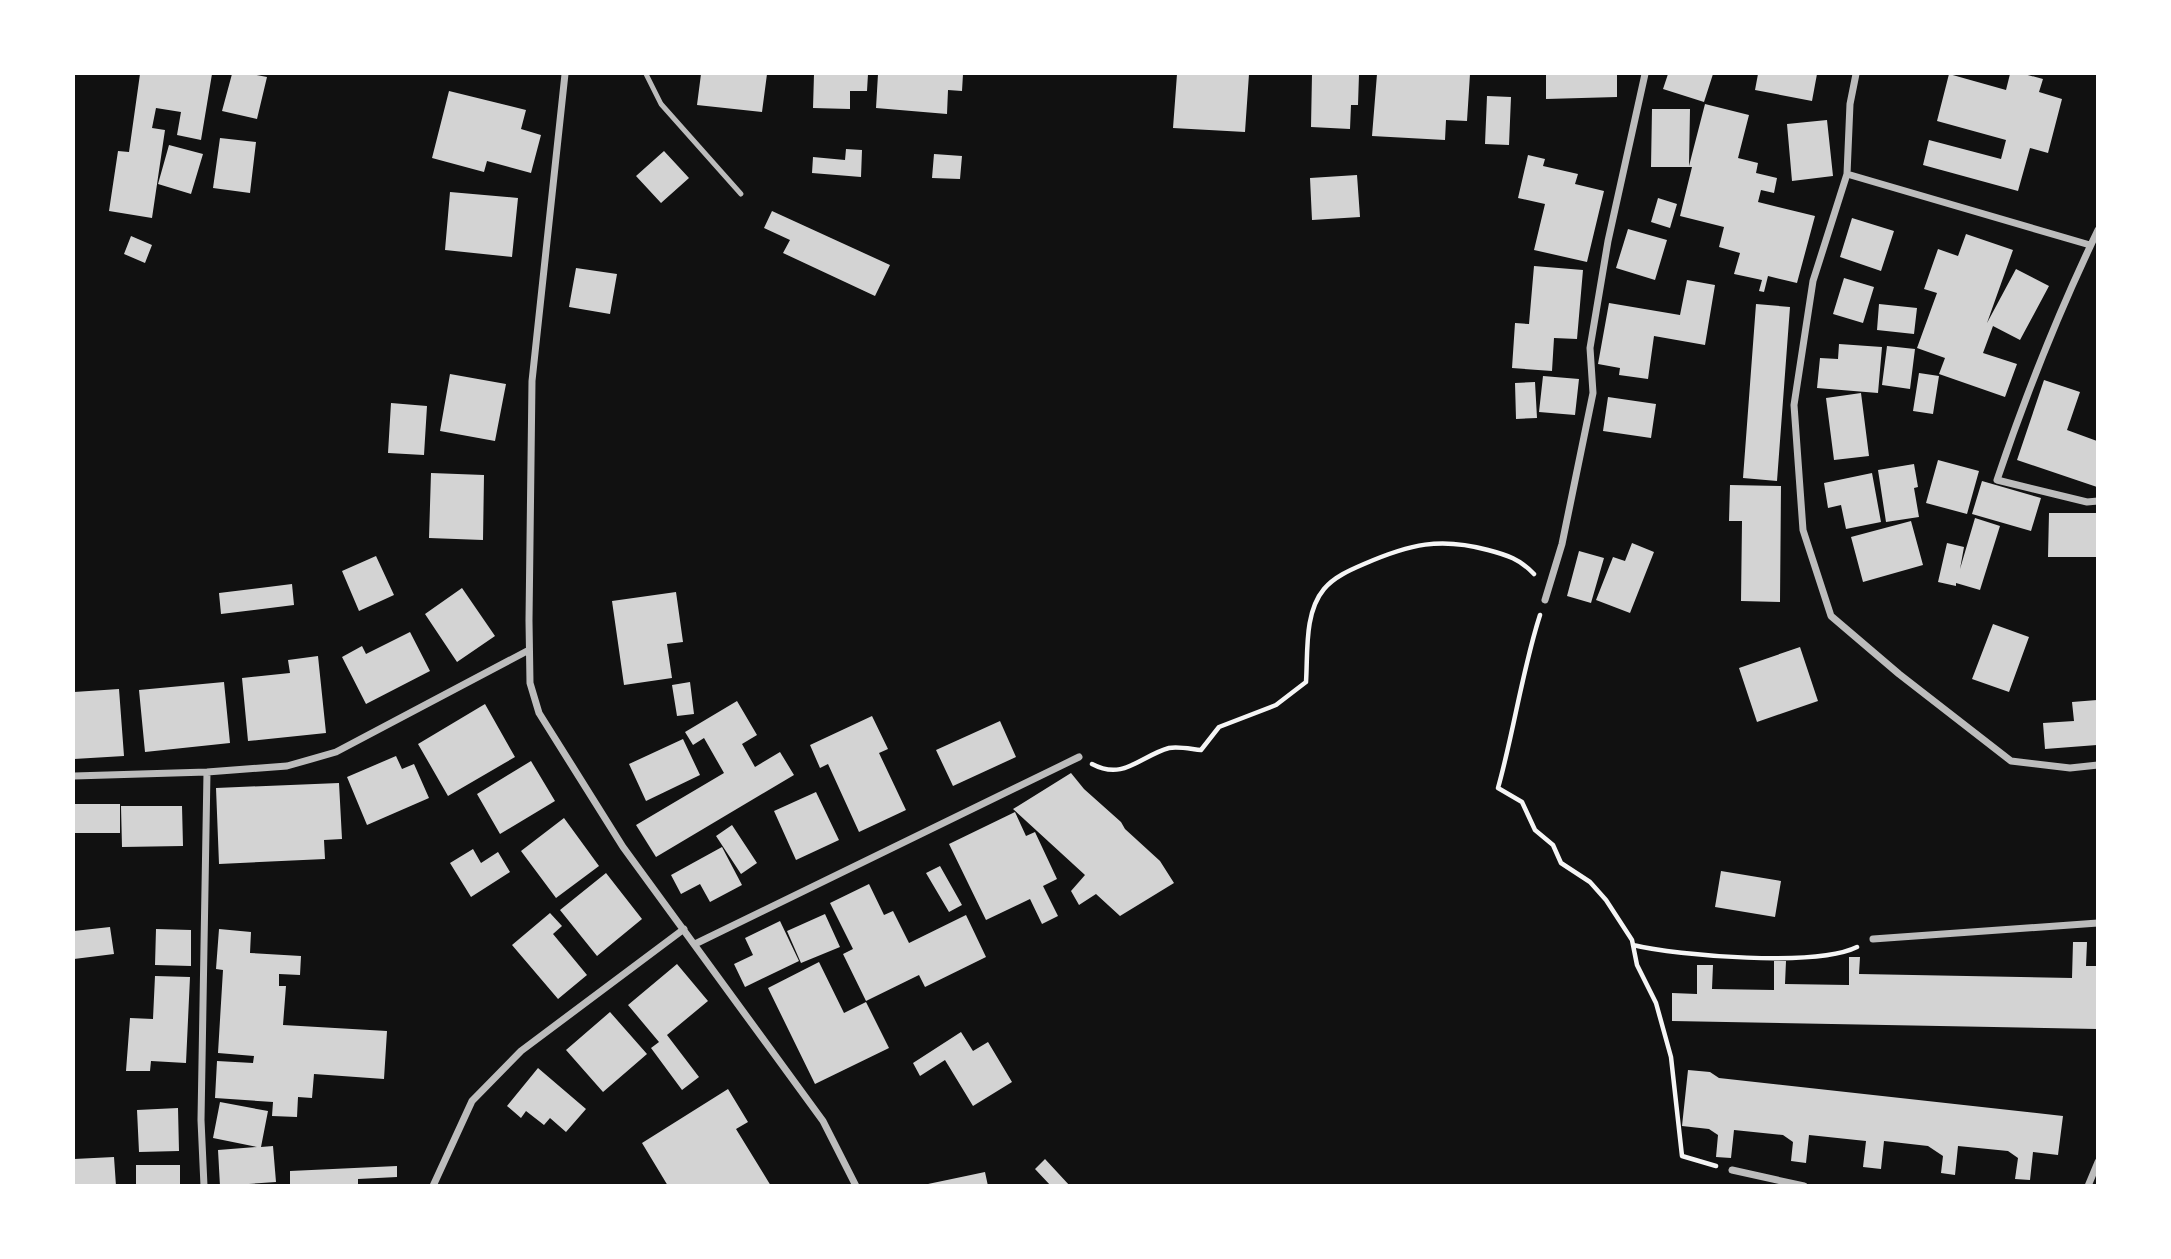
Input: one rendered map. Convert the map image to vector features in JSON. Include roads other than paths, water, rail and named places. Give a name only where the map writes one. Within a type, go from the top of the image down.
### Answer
[{"type":"street","points":[[565,74],[532,381],[530,683],[538,713],[623,846],[823,1121],[856,1185]]},
{"type":"street","points":[[1545,600],[1562,544],[1593,393],[1590,348],[1608,241],[1645,74]]},
{"type":"street","points":[[1856,74],[1850,104],[1847,174],[1813,281],[1794,405],[1803,530],[1831,616],[1899,674],[2011,761],[2070,768],[2098,765]]},
{"type":"street","points":[[1847,174],[2090,246]]},
{"type":"street","points":[[2098,230],[2024,397],[1997,480],[2087,502],[2098,501]]},
{"type":"street","points":[[74,776],[207,772],[287,766],[336,752],[529,650]]},
{"type":"street","points":[[695,944],[1079,757]]},
{"type":"street","points":[[204,1185],[201,1120],[207,772]]},
{"type":"street","points":[[1873,939],[2098,923]]},
{"type":"street","points":[[433,1185],[472,1101],[521,1051],[684,929]]},
{"type":"street","points":[[2088,1185],[2098,1162]]},
{"type":"street","points":[[1732,1170],[1804,1185]]},
{"type":"lane","points":[[646,74],[661,104],[741,194]]}]
